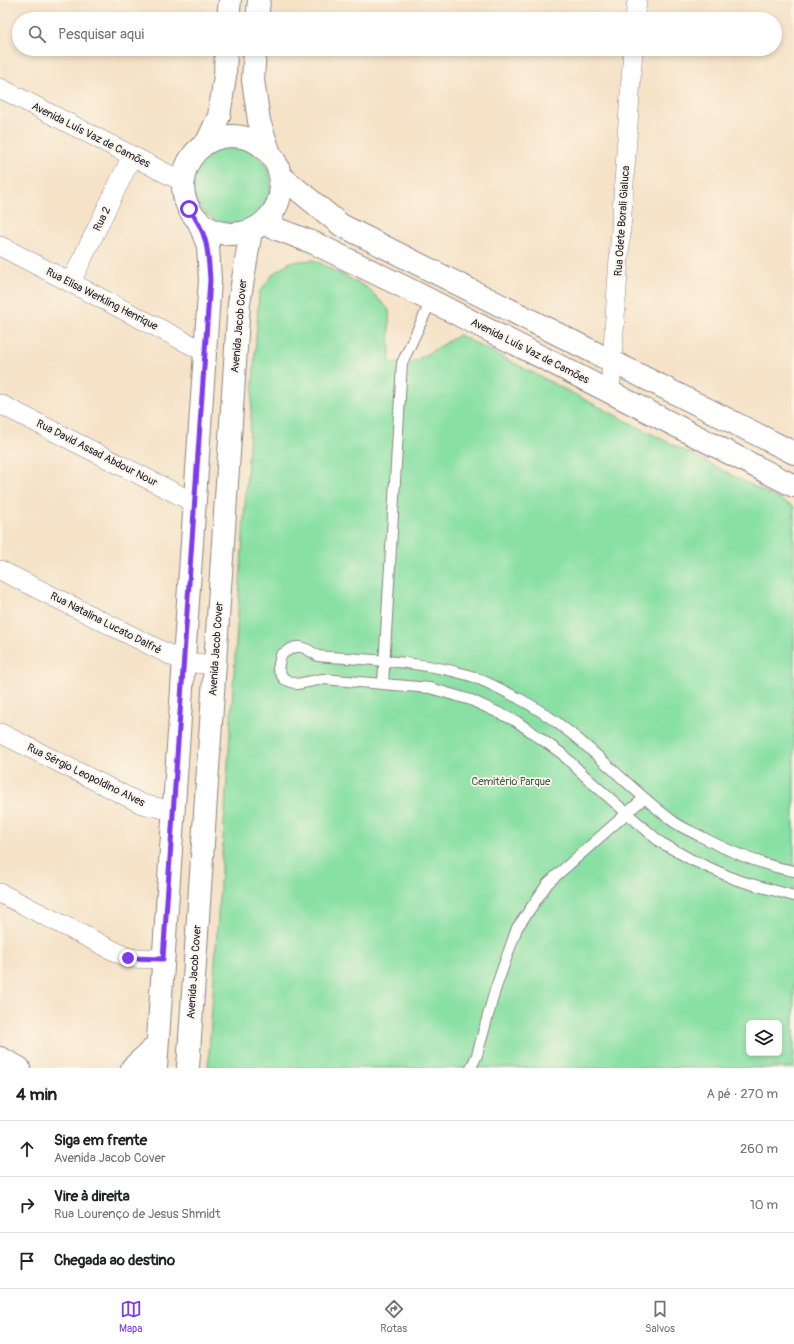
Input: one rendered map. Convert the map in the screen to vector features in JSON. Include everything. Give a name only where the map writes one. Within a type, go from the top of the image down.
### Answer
[{"type":"street","points":[[229,12],[230,0]]},
{"type":"street","points":[[258,12],[259,0]]},
{"type":"street","points":[[636,12],[637,0]]},
{"type":"street","points":[[207,142],[219,116],[225,76],[226,56]]},
{"type":"street","points":[[255,56],[253,80],[258,121],[269,151]]},
{"type":"street","name":"Rua Odete Borali Gialuca","points":[[610,392],[633,56]]},
{"type":"street","name":"Avenida Luís Vaz de Camões","points":[[0,88],[183,182]]},
{"type":"street","points":[[223,136],[240,136],[256,141],[269,151],[278,163],[282,177],[282,194],[275,211],[258,227],[232,234],[214,231],[198,220],[189,209],[184,196],[183,182],[186,166],[194,152],[207,142],[223,136]]},
{"type":"street","name":"Rua 2","points":[[71,282],[132,156]]},
{"type":"street","points":[[282,177],[341,225],[794,452]]},
{"type":"street","points":[[156,1068],[210,280],[208,246],[198,220]]},
{"type":"street","name":"Avenida Luís Vaz de Camões","points":[[258,227],[314,243],[431,300],[794,486]]},
{"type":"street","name":"Avenida Jacob Cover","points":[[188,1068],[240,304],[258,227]]},
{"type":"street","name":"Rua Elisa Werkling Henrique","points":[[0,246],[205,352]]},
{"type":"street","name":"Rua David Assad Abdour Nour","points":[[0,404],[195,503]]},
{"type":"street","name":"Rua Natalina Lucato Dalfré","points":[[0,570],[184,662],[215,665]]},
{"type":"street","name":"Rua Sérgio Leopoldino Alves","points":[[0,732],[142,804],[174,811]]},
{"type":"street","points":[[0,893],[128,958],[163,959]]},
{"type":"street","points":[[132,1068],[158,1045]]},
{"type":"street","points":[[0,1058],[18,1068]]},
{"type":"lane","points":[[383,684],[402,363],[431,300]]},
{"type":"lane","points":[[794,871],[772,867],[719,846],[675,823],[644,798],[565,727],[519,698],[469,675],[428,666],[318,656],[304,647],[292,647],[281,654],[278,669],[284,679],[297,684],[323,679],[430,688],[471,700],[516,721],[561,753],[589,780],[660,842],[692,860],[737,880],[794,896]]},
{"type":"lane","points":[[472,1068],[478,1055],[495,990],[517,928],[548,882],[644,798]]},
{"type":"green space","points":[[232,146],[247,149],[254,153],[264,163],[268,170],[271,185],[268,200],[264,207],[254,217],[247,221],[232,224],[217,221],[210,217],[200,207],[196,200],[193,185],[196,170],[200,163],[210,153],[217,149]]},
{"type":"green space","name":"Cemitério Parque","points":[[314,260],[368,288],[389,310],[390,363],[410,364],[459,335],[794,507],[794,1068],[208,1068],[259,293],[273,274],[290,262]]},
{"type":"route","points":[[128,958],[163,959],[210,280],[208,246],[198,220],[189,209]]}]
